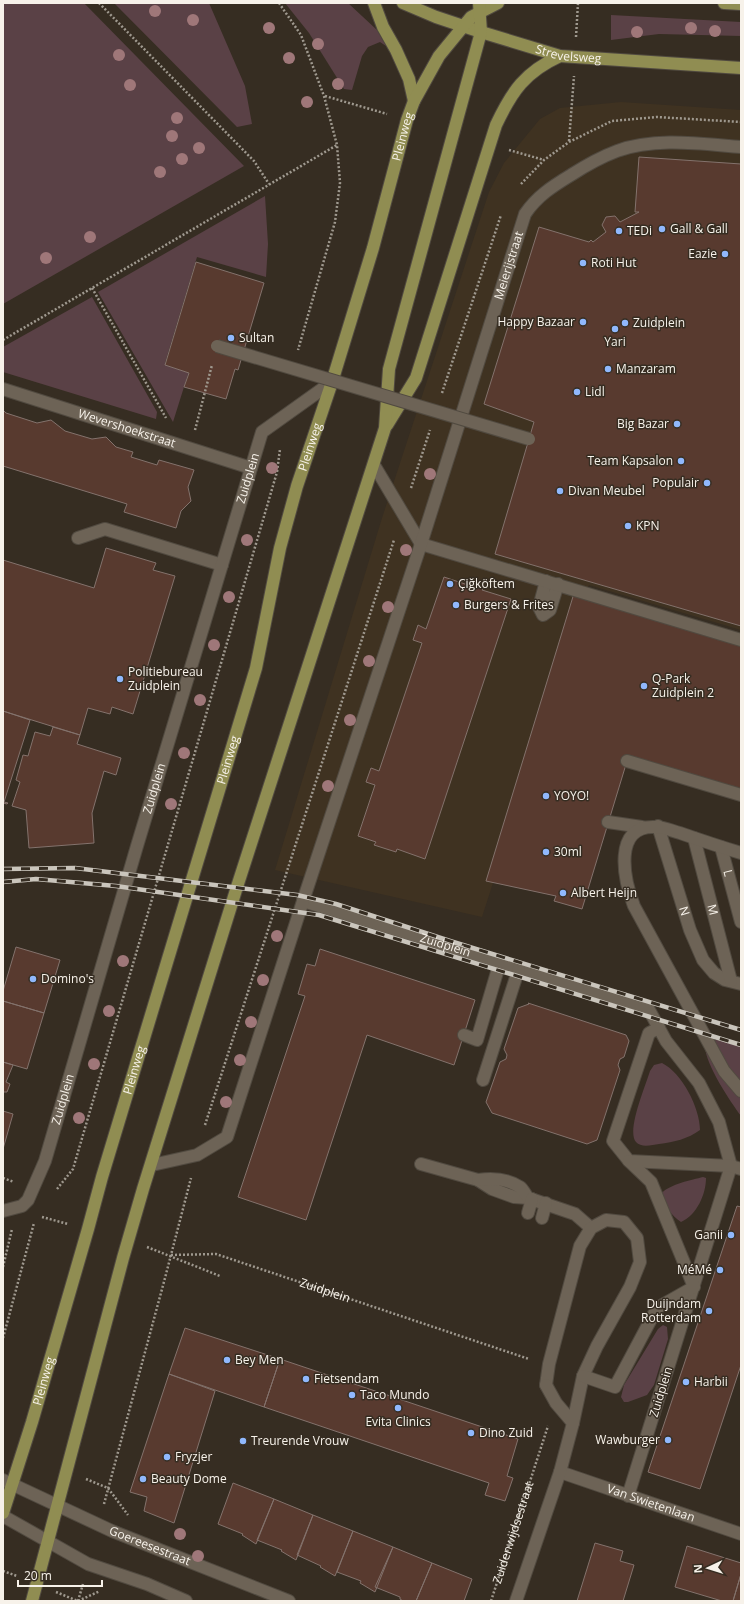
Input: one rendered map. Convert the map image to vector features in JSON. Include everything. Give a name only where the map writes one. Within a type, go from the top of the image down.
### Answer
[{"type":"main road","points":[[374,3],[383,27],[396,50],[409,79],[414,101]]},
{"type":"main road","name":"Strevelsweg","points":[[403,3],[436,17],[473,14],[481,32],[560,56],[741,68]]},
{"type":"main road","points":[[32,1601],[123,1258],[236,890],[385,428],[389,369],[481,32],[473,14],[498,3]]},
{"type":"main road","points":[[724,3],[741,4]]},
{"type":"main road","name":"Pleinweg","points":[[3,1515],[8,1482],[86,1237],[102,1177],[256,668],[280,548],[373,248],[407,120],[414,101],[439,56],[473,14]]},
{"type":"main road","points":[[385,428],[416,378],[496,125],[509,100],[525,78],[540,66],[560,56]]},
{"type":"street","name":"Meierijstraat","points":[[421,544],[522,220],[529,208],[536,200],[556,184],[579,170],[617,151],[647,144],[669,143],[741,147]]},
{"type":"street","points":[[217,346],[529,440]]},
{"type":"street","name":"Zuidplein","points":[[3,1211],[22,1206],[28,1200],[45,1161],[137,846],[262,432],[332,382]]},
{"type":"street","name":"Wevershoekstraat","points":[[3,389],[250,468]]},
{"type":"street","points":[[374,465],[421,544],[741,640]]},
{"type":"street","points":[[78,538],[105,529],[222,565]]},
{"type":"street","points":[[152,1165],[197,1155],[227,1137],[421,544]]},
{"type":"street","points":[[546,581],[539,607],[543,615],[550,610],[558,584]]},
{"type":"street","points":[[627,761],[741,795]]},
{"type":"street","points":[[608,822],[642,827],[658,826],[741,853]]},
{"type":"street","name":"N","points":[[658,826],[690,930],[703,960],[714,973],[725,980],[736,983]]},
{"type":"street","points":[[642,827],[633,835],[626,846],[624,853],[625,874],[628,890],[634,906],[724,1071],[741,1091]]},
{"type":"street","name":"M","points":[[694,838],[736,983]]},
{"type":"street","name":"L","points":[[721,847],[741,922]]},
{"type":"street","name":"Zuidplein","points":[[303,901],[648,1008],[666,1041],[699,1083],[719,1122],[736,1168],[694,1287],[628,1496]]},
{"type":"street","points":[[464,1035],[477,1040],[510,965]]},
{"type":"street","points":[[484,1080],[510,965]]},
{"type":"street","points":[[583,1376],[614,1387],[658,1308],[694,1287],[650,1182],[629,1161],[613,1140],[650,1033],[659,1028]]},
{"type":"street","points":[[629,1161],[736,1168]]},
{"type":"street","points":[[421,1164],[478,1180],[492,1189],[514,1197],[530,1198],[575,1214],[591,1228]]},
{"type":"street","points":[[528,1213],[530,1198]]},
{"type":"street","points":[[542,1218],[546,1204]]},
{"type":"street","points":[[560,1472],[573,1423],[583,1376],[597,1346],[630,1287],[640,1262],[637,1238],[624,1222],[606,1220],[591,1228],[580,1246],[549,1364],[546,1385],[556,1403],[573,1423]]},
{"type":"street","name":"Van Swietenlaan","points":[[560,1472],[741,1534]]},
{"type":"street","name":"Zuidenwijdsestraat","points":[[516,1601],[560,1472]]},
{"type":"street","name":"Goereesestraat","points":[[8,1482],[99,1525],[289,1601]]},
{"type":"street","points":[[3,1515],[88,1564],[147,1584],[186,1601]]},
{"type":"path","points":[[99,3],[254,161],[269,184]]},
{"type":"path","points":[[279,3],[301,36],[324,96],[337,145],[340,183],[335,222],[298,352]]},
{"type":"path","points":[[517,190],[544,160],[569,142]]},
{"type":"path","points":[[3,340],[337,145]]},
{"type":"path","points":[[440,401],[481,272],[502,213]]},
{"type":"path","points":[[92,288],[181,446]]},
{"type":"path","points":[[196,423],[211,367]]},
{"type":"path","points":[[55,1192],[72,1168],[75,1161],[277,472],[284,416]]},
{"type":"path","points":[[99,1525],[197,1155],[432,423]]},
{"type":"path","points":[[3,1338],[35,1223]]},
{"type":"path","name":"Zuidplein","points":[[171,1255],[216,1254],[530,1360]]},
{"type":"path","points":[[171,1255],[220,1276]]},
{"type":"path","name":"Zuidenwijdsestraat","points":[[491,1601],[535,1464]]},
{"type":"path","points":[[78,1601],[88,1564]]},
{"type":"shaded area","points":[[3,3],[84,3],[244,166],[3,304]]},
{"type":"shaded area","points":[[114,3],[209,3],[245,86],[252,124],[237,127]]},
{"type":"shaded area","points":[[285,3],[348,3],[377,30],[386,46],[380,42],[368,47],[362,56],[352,90],[344,89],[309,33]]},
{"type":"shaded area","points":[[611,15],[741,22],[741,36],[659,34],[611,40]]},
{"type":"shaded area","points":[[621,102],[741,110],[741,630],[589,585],[482,917],[275,870],[382,518],[489,192],[504,163],[540,119],[560,108]]},
{"type":"shaded area","points":[[265,196],[268,244],[266,277],[197,257],[165,363],[189,371],[173,422],[98,292]]},
{"type":"shaded area","points":[[92,297],[157,412],[156,419],[3,372],[3,347]]},
{"type":"shaded area","points":[[716,1040],[741,1045],[741,1116],[719,1083],[706,1055],[705,1047],[709,1042]]},
{"type":"shaded area","points":[[662,1063],[669,1068],[683,1083],[697,1112],[700,1130],[686,1138],[644,1146],[636,1142],[634,1136],[633,1128],[635,1118],[650,1071],[654,1065]]},
{"type":"shaded area","points":[[703,1177],[706,1178],[706,1184],[700,1203],[687,1219],[681,1222],[668,1209],[662,1197],[662,1193],[670,1187]]},
{"type":"shaded area","points":[[663,1325],[667,1327],[668,1339],[654,1385],[647,1395],[624,1402],[621,1397],[624,1385],[658,1329]]},
{"type":"building","name":"Zuidplein","points":[[639,157],[741,164],[741,626],[495,554],[534,422],[484,404],[539,227],[589,242],[591,240],[593,242],[606,232],[602,225],[606,217],[615,216],[620,222],[639,212],[635,212]]},
{"type":"building","points":[[196,262],[264,283],[238,370],[235,369],[226,399],[184,387],[189,373],[165,365]]},
{"type":"building","points":[[3,410],[6,413],[37,423],[51,420],[65,431],[92,439],[106,437],[116,447],[133,452],[131,457],[157,465],[159,460],[194,470],[188,487],[191,501],[181,511],[176,528],[124,512],[127,504],[3,466]]},
{"type":"building","points":[[106,548],[156,563],[153,570],[175,576],[133,714],[112,707],[110,714],[88,708],[80,735],[3,711],[3,560],[94,588]]},
{"type":"building","points":[[444,577],[477,588],[478,585],[484,587],[482,590],[511,599],[425,859],[397,849],[396,852],[374,845],[376,842],[358,836],[375,785],[366,782],[371,768],[379,771],[422,643],[413,640],[418,625],[426,629]]},
{"type":"building","name":"Q-Park Zuidplein 2","points":[[575,590],[741,639],[741,795],[627,761],[582,909],[554,901],[556,896],[486,881]]},
{"type":"building","points":[[3,711],[30,720],[4,802],[8,803],[7,804],[3,803]]},
{"type":"building","points":[[53,727],[80,735],[77,744],[121,758],[116,775],[104,771],[92,813],[94,843],[29,848],[26,810],[12,806],[20,782],[16,780],[23,755],[28,756],[35,732],[50,736]]},
{"type":"building","points":[[16,947],[60,960],[44,1013],[3,1001],[3,991]]},
{"type":"building","points":[[320,949],[475,1000],[454,1065],[367,1035],[306,1220],[238,1197],[305,996],[298,994],[307,964],[315,966]]},
{"type":"building","points":[[3,1001],[44,1013],[27,1069],[3,1062]]},
{"type":"building","points":[[528,1003],[626,1035],[629,1041],[624,1057],[620,1059],[618,1065],[620,1070],[597,1140],[587,1144],[492,1113],[486,1102],[500,1062],[506,1059],[507,1055],[504,1049],[518,1008],[529,1004]]},
{"type":"building","points":[[3,1062],[13,1065],[6,1082],[10,1084],[7,1092],[3,1092]]},
{"type":"building","points":[[3,1111],[13,1114],[3,1149]]},
{"type":"building","points":[[737,1206],[741,1207],[741,1365],[700,1489],[648,1472]]},
{"type":"building","points":[[185,1328],[280,1359],[264,1407],[169,1374]]},
{"type":"building","points":[[280,1359],[518,1439],[507,1476],[513,1478],[505,1501],[485,1495],[489,1483],[264,1407]]},
{"type":"building","points":[[169,1374],[215,1391],[174,1523],[144,1511],[147,1497],[130,1492]]},
{"type":"building","points":[[233,1483],[274,1499],[256,1544],[242,1535],[243,1534],[218,1524]]},
{"type":"building","points":[[274,1499],[313,1515],[296,1560],[281,1551],[282,1550],[257,1540]]},
{"type":"building","points":[[313,1515],[353,1531],[335,1576],[320,1567],[321,1566],[297,1555]]},
{"type":"building","points":[[353,1531],[393,1547],[375,1592],[360,1583],[361,1581],[337,1572]]},
{"type":"building","points":[[595,1543],[623,1551],[620,1561],[634,1565],[623,1601],[577,1601]]},
{"type":"building","points":[[687,1546],[741,1563],[741,1574],[733,1601],[722,1601],[675,1587]]},
{"type":"building","points":[[393,1547],[432,1563],[416,1601],[403,1601],[400,1597],[375,1587]]},
{"type":"building","points":[[432,1563],[472,1579],[464,1601],[416,1601]]},
{"type":"building","points":[[741,1574],[741,1601],[733,1601]]},
{"type":"railway","points":[[3,869],[75,868],[297,895],[336,904],[450,941],[741,1030]]},
{"type":"railway","points":[[3,882],[36,879],[116,886],[319,915],[741,1045]]},
{"type":"place","name":"Gall & Gall","points":[[662,229]]},
{"type":"place","name":"TEDi","points":[[619,231]]},
{"type":"place","name":"Eazie","points":[[725,254]]},
{"type":"place","name":"Roti Hut","points":[[583,263]]},
{"type":"place","name":"Happy Bazaar","points":[[583,322]]},
{"type":"place","name":"Zuidplein","points":[[625,323]]},
{"type":"place","name":"Yari","points":[[615,329]]},
{"type":"place","name":"Sultan","points":[[231,338]]},
{"type":"place","name":"Manzaram","points":[[608,369]]},
{"type":"place","name":"Lidl","points":[[577,392]]},
{"type":"place","name":"Big Bazar","points":[[677,424]]},
{"type":"place","name":"Team Kapsalon","points":[[681,461]]},
{"type":"place","name":"Populair","points":[[707,483]]},
{"type":"place","name":"Divan Meubel","points":[[560,491]]},
{"type":"place","name":"KPN","points":[[628,526]]},
{"type":"place","name":"Çiğköftem","points":[[450,584]]},
{"type":"place","name":"Burgers & Frites","points":[[456,605]]},
{"type":"place","name":"Politiebureau Zuidplein","points":[[120,679]]},
{"type":"place","name":"Q-Park Zuidplein 2","points":[[644,686]]},
{"type":"place","name":"YOYO!","points":[[546,796]]},
{"type":"place","name":"30ml","points":[[546,852]]},
{"type":"place","name":"Albert Heijn","points":[[563,893]]},
{"type":"place","name":"Domino's","points":[[33,979]]},
{"type":"place","name":"Ganii","points":[[731,1235]]},
{"type":"place","name":"MéMé","points":[[720,1270]]},
{"type":"place","name":"Duijndam Rotterdam","points":[[709,1311]]},
{"type":"place","name":"Bey Men","points":[[227,1360]]},
{"type":"place","name":"Fietsendam","points":[[306,1379]]},
{"type":"place","name":"Harbii","points":[[686,1382]]},
{"type":"place","name":"Taco Mundo","points":[[352,1395]]},
{"type":"place","name":"Evita Clinics","points":[[398,1408]]},
{"type":"place","name":"Dino Zuid","points":[[471,1433]]},
{"type":"place","name":"Wawburger","points":[[668,1440]]},
{"type":"place","name":"Treurende Vrouw","points":[[243,1441]]},
{"type":"place","name":"Fryzjer","points":[[167,1457]]},
{"type":"place","name":"Beauty Dome","points":[[143,1479]]}]
